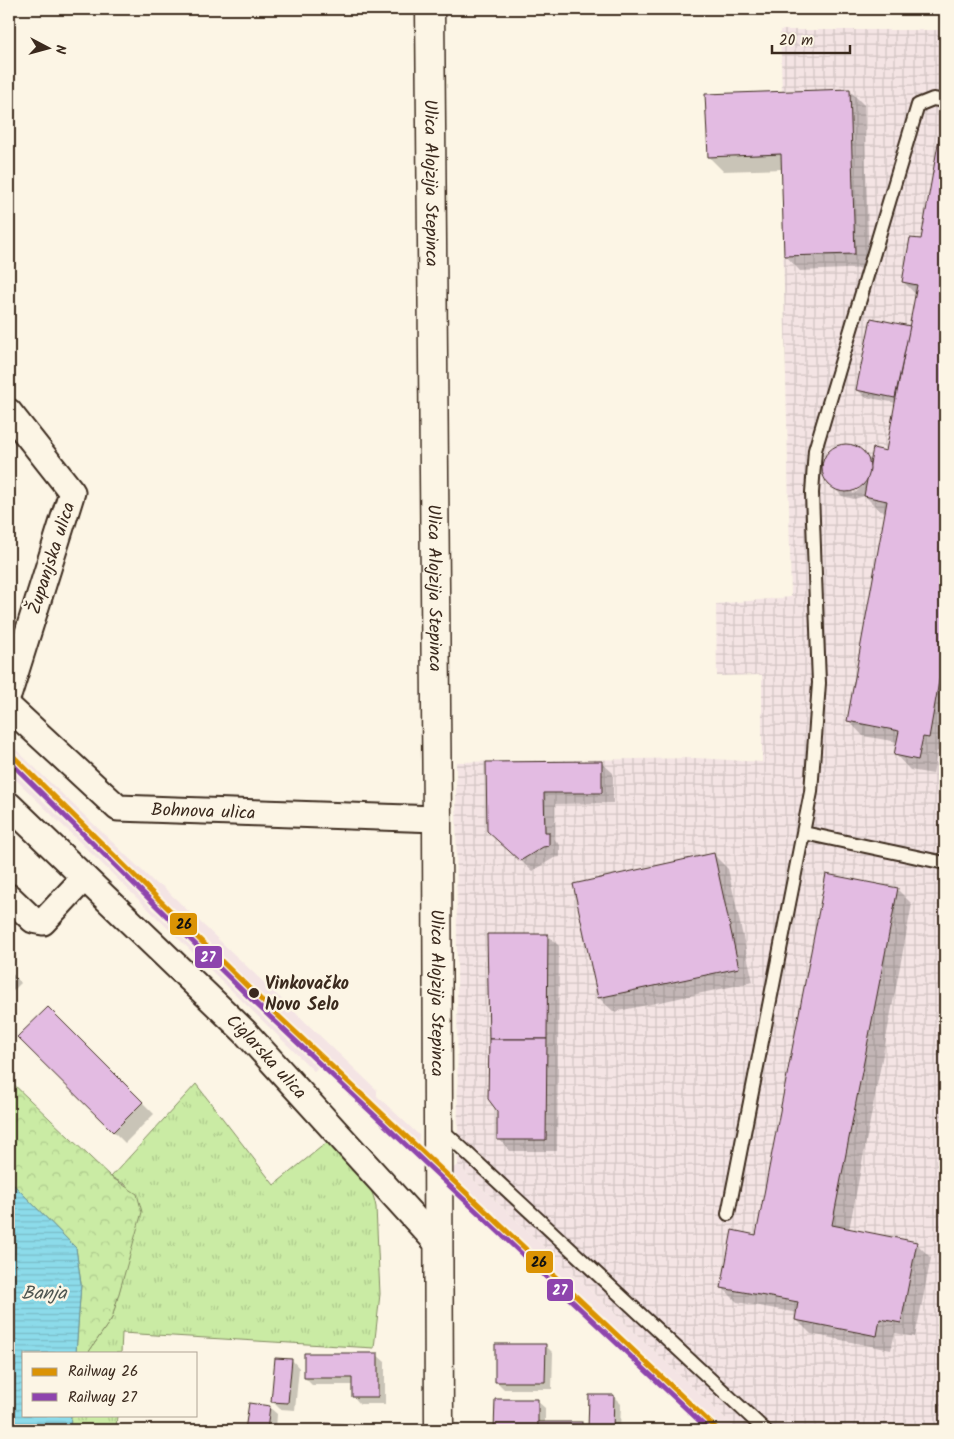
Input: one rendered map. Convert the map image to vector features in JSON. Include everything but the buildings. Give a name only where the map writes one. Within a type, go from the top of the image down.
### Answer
[{"type":"main road","name":"Ulica Alojzija Stepinca","points":[[430,9],[439,1127],[439,1430]]},
{"type":"street","name":"Županjska ulica","points":[[9,412],[72,492],[9,693]]},
{"type":"street","name":"Bohnova ulica","points":[[9,707],[118,808],[437,819]]},
{"type":"street","name":"Ciglarska ulica","points":[[9,805],[245,1032],[438,1244]]},
{"type":"street","points":[[9,897],[33,920],[43,922],[84,878]]},
{"type":"lane","points":[[728,1214],[811,792],[819,683],[812,493],[815,450],[918,105],[933,99],[945,101]]},
{"type":"lane","points":[[804,833],[945,863]]},
{"type":"lane","points":[[439,1127],[765,1430]]},
{"type":"shaded area","points":[[780,30],[945,30],[945,1430],[738,1430],[458,1165],[456,762],[696,758],[762,762],[762,675],[717,676],[716,604],[791,597],[781,155],[708,157],[705,94],[782,91]]},
{"type":"shaded area","points":[[9,743],[157,885],[161,885],[377,1090],[377,1096],[419,1135],[417,1155],[323,1063],[314,1071],[9,773]]},
{"type":"shaded area","points":[[458,1165],[738,1430],[711,1430],[449,1184],[453,1168]]},
{"type":"green space","points":[[9,1080],[111,1177],[137,1194],[142,1212],[112,1318],[89,1352],[76,1352],[81,1284],[76,1248],[9,1180]]},
{"type":"green space","points":[[196,1084],[274,1185],[336,1135],[370,1187],[376,1207],[380,1294],[374,1348],[122,1333],[121,1352],[89,1352],[112,1318],[125,1270],[126,1185],[111,1177]]},
{"type":"green space","points":[[71,1416],[117,1416],[116,1430],[70,1430]]},
{"type":"water","name":"Banja","points":[[9,1180],[76,1248],[81,1284],[76,1352],[22,1352],[22,1416],[71,1416],[70,1430],[9,1430]]},
{"type":"rail line","name":"26","points":[[9,752],[254,993],[718,1430]]},
{"type":"rail line","name":"27","points":[[9,761],[250,998],[709,1430]]},
{"type":"place","name":"Vinkovačko Novo Selo","points":[[254,993]]}]
